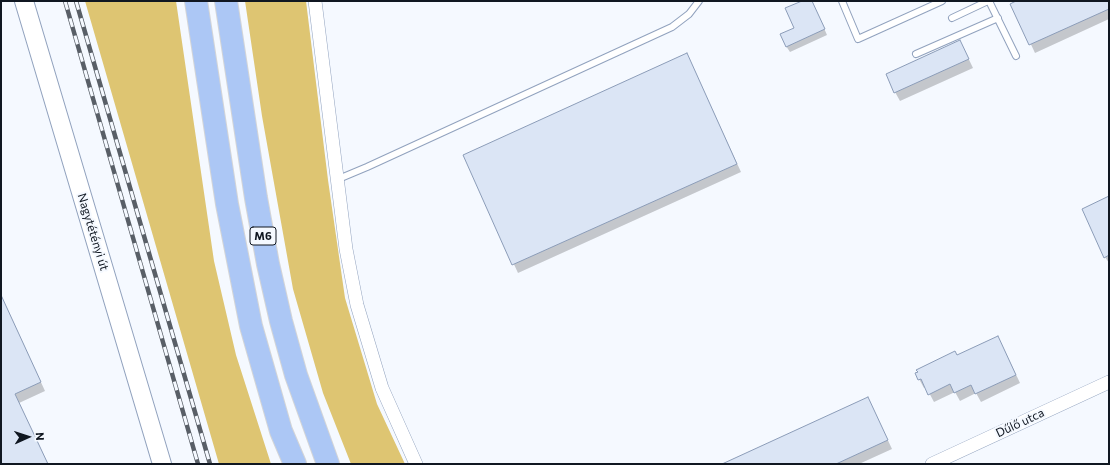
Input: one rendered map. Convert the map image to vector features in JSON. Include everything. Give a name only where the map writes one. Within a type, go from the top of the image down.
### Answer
[{"type":"highway","name":"M6","points":[[196,1],[227,204],[251,326],[281,431],[295,464]]},
{"type":"highway","name":"M6","points":[[226,1],[256,198],[268,264],[281,321],[296,375],[328,464]]},
{"type":"main road","name":"Nagytétényi út","points":[[24,1],[162,464]]},
{"type":"street","points":[[315,1],[336,180],[346,249],[357,305],[382,388],[416,464]]},
{"type":"street","name":"Dűlő utca","points":[[932,464],[1109,382]]},
{"type":"lane","points":[[336,180],[672,27],[689,14],[699,1]]},
{"type":"lane","points":[[842,1],[858,38],[942,1]]},
{"type":"lane","points":[[952,18],[989,1],[1016,56]]},
{"type":"lane","points":[[916,54],[998,18]]},
{"type":"shaded area","points":[[85,1],[176,1],[214,261],[236,355],[271,464],[219,464]]},
{"type":"shaded area","points":[[245,1],[306,1],[328,180],[345,298],[377,404],[405,464],[351,464],[323,393],[293,289],[262,116]]},
{"type":"building","points":[[802,1],[812,1],[825,29],[786,47],[780,34],[794,28],[785,8]]},
{"type":"building","points":[[1016,1],[1109,1],[1109,9],[1029,45],[1010,4]]},
{"type":"building","points":[[960,40],[969,59],[894,93],[886,74]]},
{"type":"building","points":[[687,53],[737,164],[512,265],[463,155]]},
{"type":"building","points":[[1109,196],[1109,255],[1104,258],[1082,209]]},
{"type":"building","points":[[1,295],[41,382],[15,394],[48,464],[1,464]]},
{"type":"building","points":[[998,336],[1016,375],[975,394],[971,385],[954,393],[950,384],[928,395],[921,379],[918,380],[915,373],[918,372],[916,370],[955,351],[957,355]]},
{"type":"building","points":[[868,397],[888,440],[836,464],[722,464]]},
{"type":"railway","points":[[65,1],[198,464]]},
{"type":"railway","points":[[76,1],[210,464]]}]
